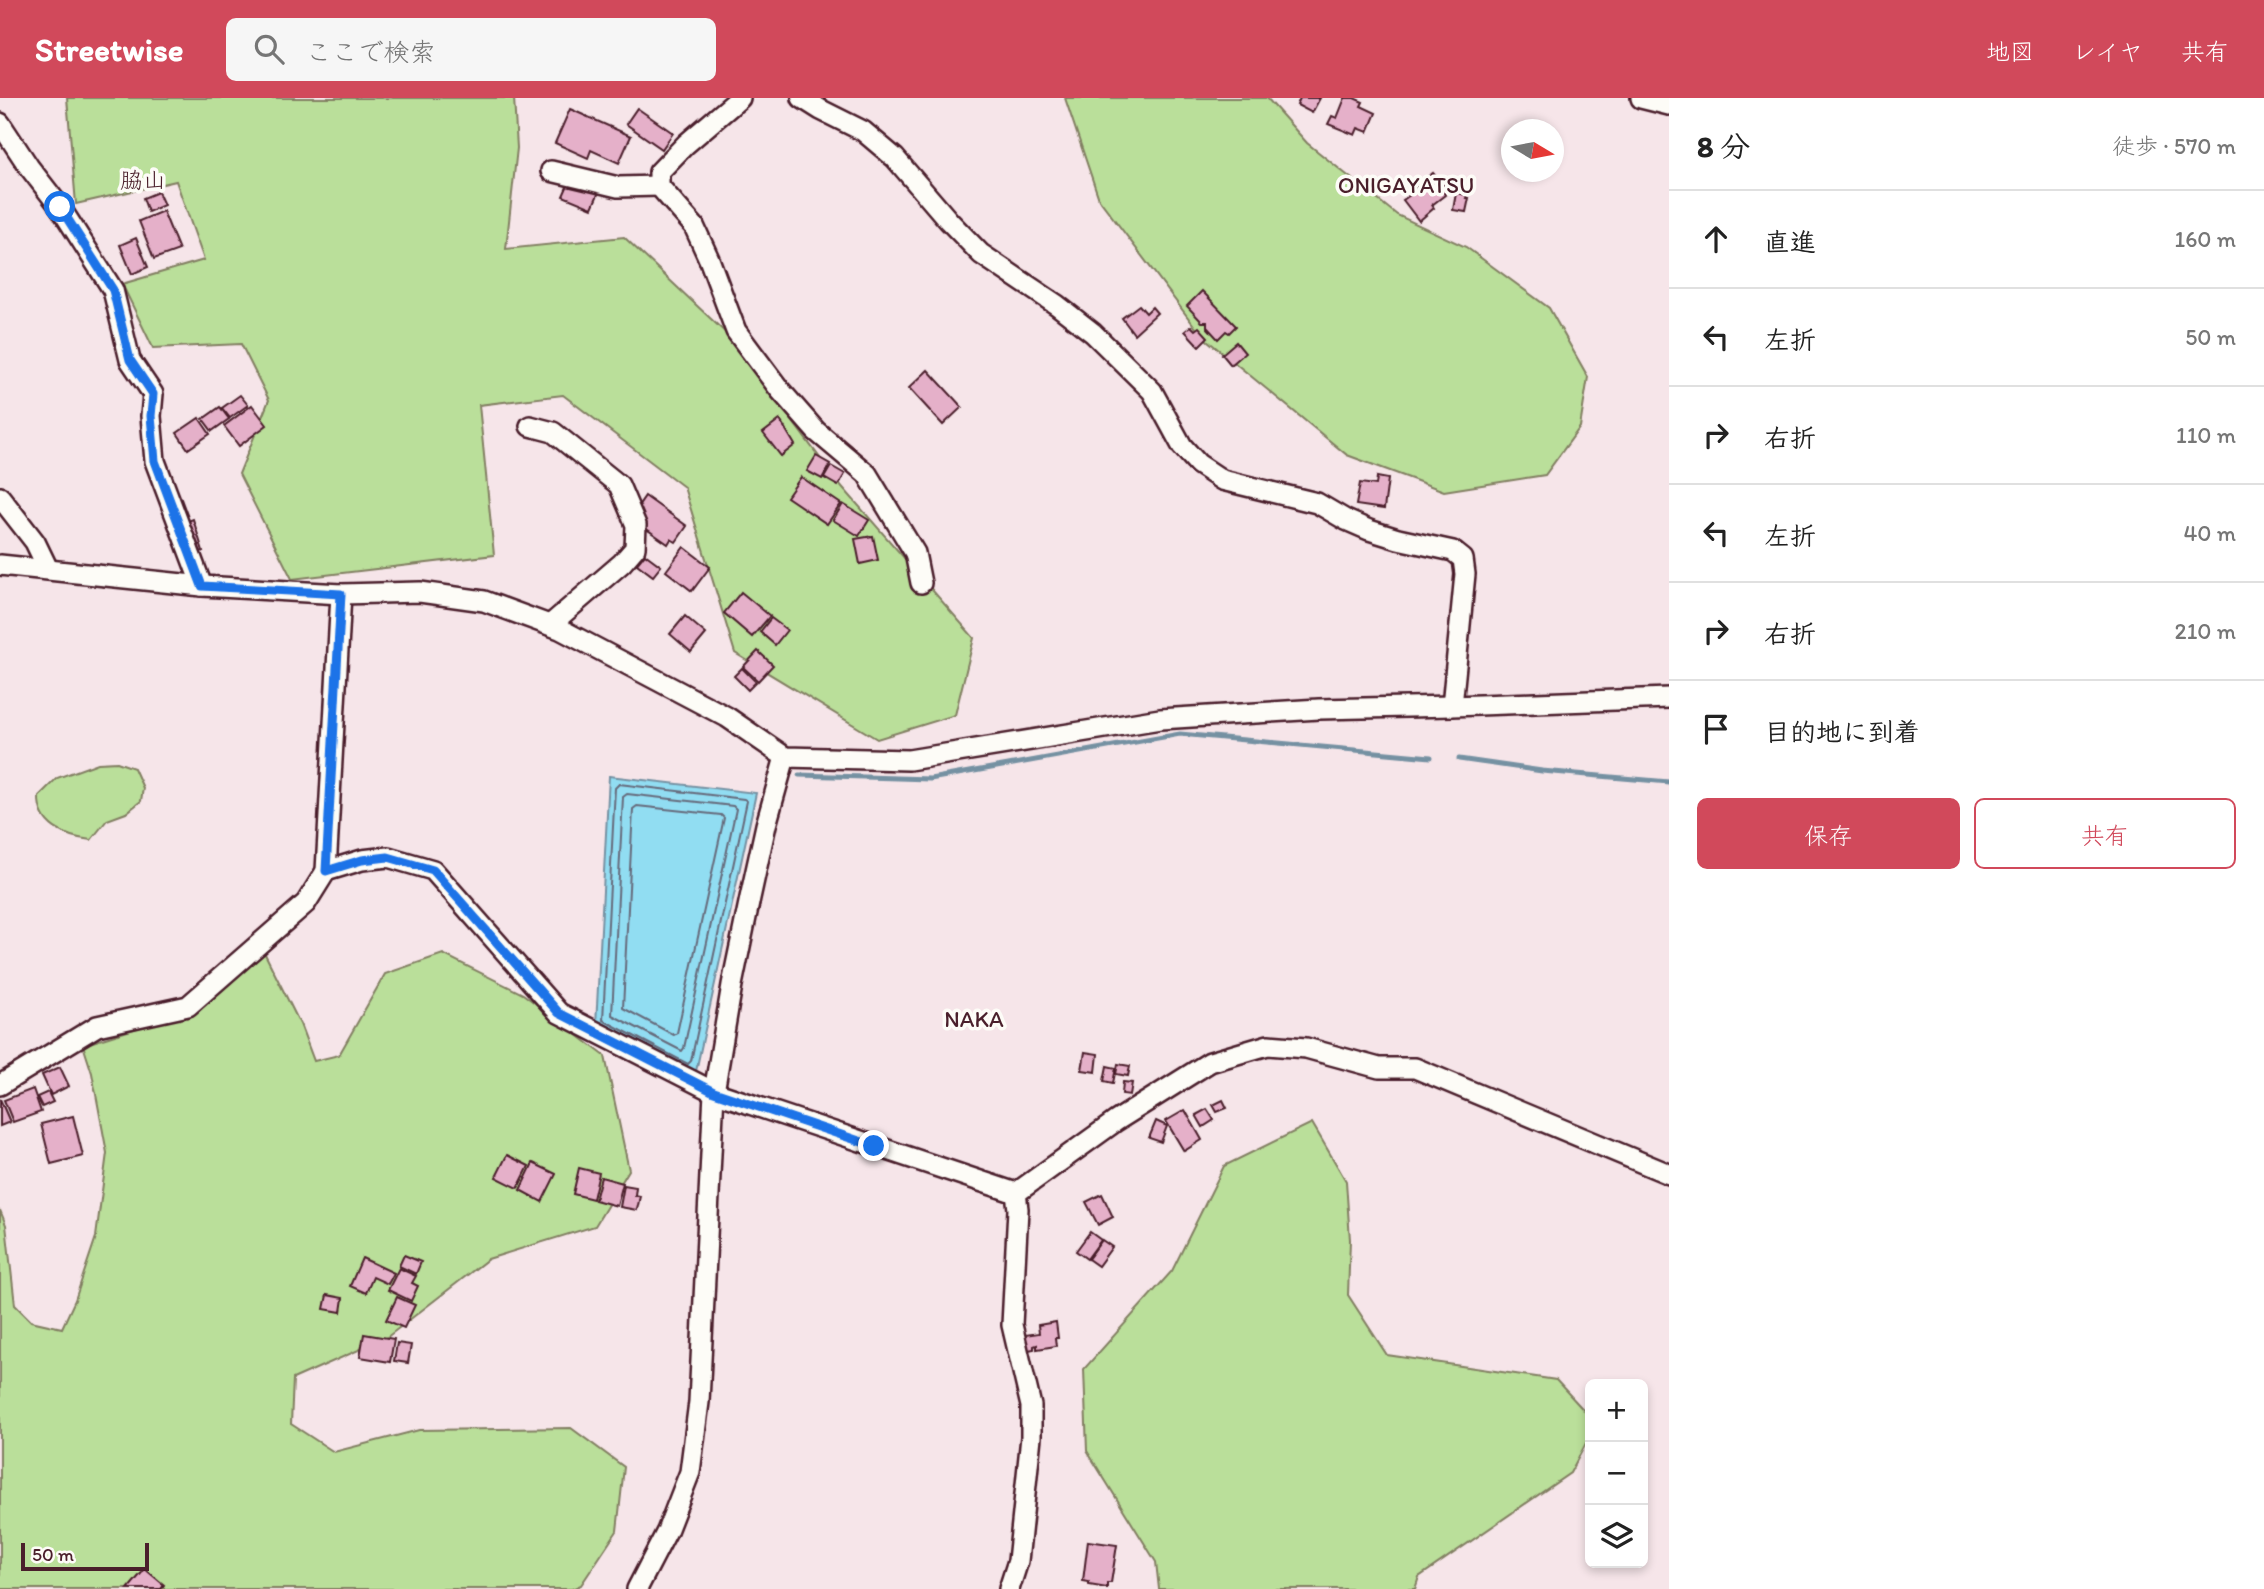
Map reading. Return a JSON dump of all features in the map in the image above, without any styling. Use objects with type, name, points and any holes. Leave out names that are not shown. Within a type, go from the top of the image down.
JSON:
[{"type":"street","points":[[740,98],[687,144],[659,173],[659,186],[694,226],[736,331],[780,390],[816,431],[867,474],[915,552],[921,583]]},
{"type":"street","points":[[802,98],[863,131],[895,158],[981,254],[1093,332],[1152,391],[1182,446],[1198,464],[1222,480],[1317,503],[1369,530],[1453,551],[1463,559],[1465,574],[1452,706]]},
{"type":"street","points":[[1642,98],[1669,105]]},
{"type":"street","points":[[0,123],[60,207],[113,290],[130,360],[153,394],[151,416],[155,461],[202,586]]},
{"type":"street","points":[[551,170],[618,187],[659,186]]},
{"type":"street","points":[[530,426],[553,432],[619,485],[636,525],[635,548],[622,563],[550,625]]},
{"type":"street","points":[[0,497],[35,542],[48,569]]},
{"type":"street","points":[[0,565],[202,586],[341,594],[420,592],[484,601],[550,625],[727,718],[785,757],[909,760],[1160,719],[1319,709],[1669,698]]},
{"type":"street","points":[[0,1085],[97,1026],[188,1006],[306,903],[326,871],[341,594]]},
{"type":"street","points":[[637,1589],[667,1531],[690,1472],[699,1402],[714,1092],[750,898],[785,757]]},
{"type":"street","points":[[326,871],[362,860],[388,857],[433,870],[559,1013],[714,1092],[1016,1193]]},
{"type":"street","points":[[1016,1193],[1116,1121],[1210,1062],[1268,1045],[1306,1048],[1379,1068],[1415,1068],[1669,1174]]},
{"type":"street","points":[[1009,1589],[1018,1561],[1031,1427],[1031,1406],[1012,1325],[1018,1209],[1016,1193]]},
{"type":"green space","points":[[67,98],[514,98],[517,148],[506,249],[624,237],[728,335],[838,482],[974,638],[955,715],[877,739],[735,653],[684,487],[563,395],[479,405],[494,555],[292,579],[239,474],[269,400],[241,344],[153,348],[122,284],[204,260],[176,181],[76,204]]},
{"type":"green space","points":[[1065,98],[1267,98],[1307,143],[1397,215],[1466,247],[1549,308],[1588,377],[1580,427],[1545,475],[1444,491],[1347,455],[1202,336],[1099,199]]},
{"type":"green space","points":[[117,762],[134,768],[143,788],[141,801],[126,813],[107,820],[91,840],[63,833],[48,822],[43,815],[39,796],[57,778],[98,763]]},
{"type":"green space","points":[[264,952],[300,1024],[314,1061],[339,1055],[385,974],[443,954],[523,994],[605,1056],[629,1170],[595,1226],[488,1259],[386,1338],[293,1379],[291,1424],[334,1452],[419,1430],[571,1428],[624,1467],[617,1531],[581,1585],[572,1589],[0,1589],[0,1210],[6,1225],[15,1305],[31,1321],[62,1328],[75,1300],[96,1237],[107,1153],[92,1073],[83,1045],[188,1012]]},
{"type":"green space","points":[[1312,1123],[1346,1181],[1350,1240],[1348,1295],[1387,1355],[1556,1380],[1585,1412],[1585,1445],[1570,1473],[1419,1577],[1415,1589],[1159,1589],[1156,1562],[1087,1451],[1084,1369],[1172,1271],[1224,1166]]},
{"type":"water","points":[[609,776],[756,793],[695,1076],[596,1025]]},
{"type":"building","points":[[1300,98],[1320,98],[1312,113],[1297,105]]},
{"type":"building","points":[[1345,98],[1363,102],[1361,106],[1376,113],[1368,132],[1358,128],[1355,135],[1328,124],[1332,116],[1337,118]]},
{"type":"building","points":[[637,108],[673,133],[662,149],[626,124]]},
{"type":"building","points":[[570,109],[631,136],[619,163],[591,150],[588,158],[555,143]]},
{"type":"building","points":[[1433,173],[1447,190],[1445,195],[1432,205],[1434,208],[1419,221],[1403,200]]},
{"type":"building","points":[[570,180],[599,192],[592,208],[563,196]]},
{"type":"building","points":[[158,192],[164,205],[148,212],[143,198]]},
{"type":"building","points":[[1456,193],[1469,198],[1466,212],[1453,210]]},
{"type":"building","points":[[163,211],[179,250],[154,259],[139,221]]},
{"type":"building","points":[[136,238],[148,267],[132,274],[120,245]]},
{"type":"building","points":[[1202,291],[1236,326],[1218,339],[1207,327],[1207,322],[1202,322],[1187,306]]},
{"type":"building","points":[[1139,305],[1146,313],[1152,307],[1157,313],[1134,334],[1122,318]]},
{"type":"building","points":[[1191,326],[1195,330],[1199,327],[1208,337],[1199,346],[1185,331]]},
{"type":"building","points":[[1236,342],[1245,353],[1231,365],[1222,354]]},
{"type":"building","points":[[928,370],[962,407],[943,425],[909,388]]},
{"type":"building","points":[[240,395],[248,405],[230,418],[222,408]]},
{"type":"building","points":[[252,405],[267,425],[239,446],[224,426]]},
{"type":"building","points":[[220,407],[229,419],[212,431],[203,419]]},
{"type":"building","points":[[199,418],[210,434],[188,449],[177,433]]},
{"type":"building","points":[[780,420],[795,445],[781,456],[763,433]]},
{"type":"building","points":[[816,456],[830,464],[822,479],[807,471]]},
{"type":"building","points":[[831,466],[845,474],[838,486],[824,478]]},
{"type":"building","points":[[801,477],[841,504],[827,524],[787,497]]},
{"type":"building","points":[[1377,477],[1388,479],[1384,509],[1356,505],[1360,483],[1376,485]]},
{"type":"building","points":[[645,496],[687,526],[676,542],[671,539],[668,544],[638,523],[634,512]]},
{"type":"building","points":[[843,504],[869,520],[859,536],[833,520]]},
{"type":"building","points":[[193,519],[203,551],[194,554],[185,522]]},
{"type":"building","points":[[873,536],[878,560],[860,564],[855,539]]},
{"type":"building","points":[[684,547],[710,567],[692,591],[666,571]]},
{"type":"building","points":[[645,554],[661,566],[653,576],[637,564]]},
{"type":"building","points":[[741,592],[770,616],[752,637],[724,613]]},
{"type":"building","points":[[685,616],[706,634],[691,652],[670,634]]},
{"type":"building","points":[[771,618],[787,630],[775,645],[760,632]]},
{"type":"building","points":[[758,651],[773,665],[758,681],[743,667]]},
{"type":"building","points":[[742,668],[756,682],[748,690],[734,676]]},
{"type":"building","points":[[1085,1052],[1098,1054],[1096,1072],[1082,1070]]},
{"type":"building","points":[[1118,1064],[1130,1066],[1128,1076],[1116,1074]]},
{"type":"building","points":[[1107,1066],[1116,1068],[1113,1083],[1104,1081]]},
{"type":"building","points":[[60,1067],[69,1086],[51,1095],[42,1075]]},
{"type":"building","points":[[1123,1082],[1132,1083],[1130,1095],[1122,1094]]},
{"type":"building","points":[[33,1089],[41,1112],[13,1122],[4,1100]]},
{"type":"building","points":[[48,1092],[53,1102],[42,1107],[37,1097]]},
{"type":"building","points":[[0,1099],[10,1122],[0,1126]]},
{"type":"building","points":[[1223,1100],[1227,1108],[1217,1112],[1213,1105]]},
{"type":"building","points":[[1207,1109],[1214,1120],[1203,1127],[1196,1115]]},
{"type":"building","points":[[1185,1110],[1202,1140],[1184,1151],[1166,1121]]},
{"type":"building","points":[[73,1116],[83,1156],[51,1164],[41,1124]]},
{"type":"building","points":[[1156,1121],[1167,1126],[1161,1142],[1149,1138]]},
{"type":"building","points":[[507,1155],[529,1166],[518,1188],[496,1177]]},
{"type":"building","points":[[533,1163],[556,1174],[542,1202],[520,1190]]},
{"type":"building","points":[[579,1168],[599,1173],[593,1199],[573,1194]]},
{"type":"building","points":[[601,1177],[623,1183],[617,1206],[595,1200]]},
{"type":"building","points":[[624,1185],[636,1187],[635,1195],[640,1196],[637,1210],[620,1207]]},
{"type":"building","points":[[1102,1194],[1113,1217],[1098,1225],[1086,1202]]},
{"type":"building","points":[[1090,1232],[1101,1240],[1087,1259],[1076,1251]]},
{"type":"building","points":[[1102,1240],[1112,1247],[1098,1266],[1088,1259]]},
{"type":"building","points":[[404,1255],[421,1262],[416,1274],[399,1266]]},
{"type":"building","points":[[362,1258],[394,1273],[388,1284],[373,1277],[366,1293],[350,1286]]},
{"type":"building","points":[[399,1268],[416,1276],[412,1283],[418,1286],[411,1301],[388,1290]]},
{"type":"building","points":[[327,1295],[343,1298],[341,1312],[324,1309]]},
{"type":"building","points":[[397,1297],[415,1305],[404,1328],[386,1320]]},
{"type":"building","points":[[1056,1322],[1056,1346],[1037,1349],[1037,1345],[1028,1350],[1025,1335],[1039,1333],[1038,1325]]},
{"type":"building","points":[[364,1334],[394,1339],[390,1362],[360,1357]]},
{"type":"building","points":[[397,1343],[411,1345],[408,1363],[394,1361]]},
{"type":"building","points":[[1088,1541],[1117,1545],[1111,1583],[1107,1583],[1107,1588],[1089,1585],[1089,1582],[1083,1581]]},
{"type":"building","points":[[145,1569],[164,1585],[161,1589],[128,1589]]},
{"type":"waterway","points":[[799,775],[930,779],[1180,734],[1431,757]]},
{"type":"waterway","points":[[1459,759],[1542,771],[1669,782]]},
{"type":"district","name":"脇山","points":[[143,180]]},
{"type":"district","name":"ONIGAYATSU","points":[[1406,185]]},
{"type":"district","name":"NAKA","points":[[974,1019]]},
{"type":"route","points":[[60,207],[113,290],[130,360],[153,394],[151,416],[155,461],[202,586],[341,594],[326,871],[362,860],[388,857],[433,870],[559,1013],[714,1092],[874,1146]]}]
